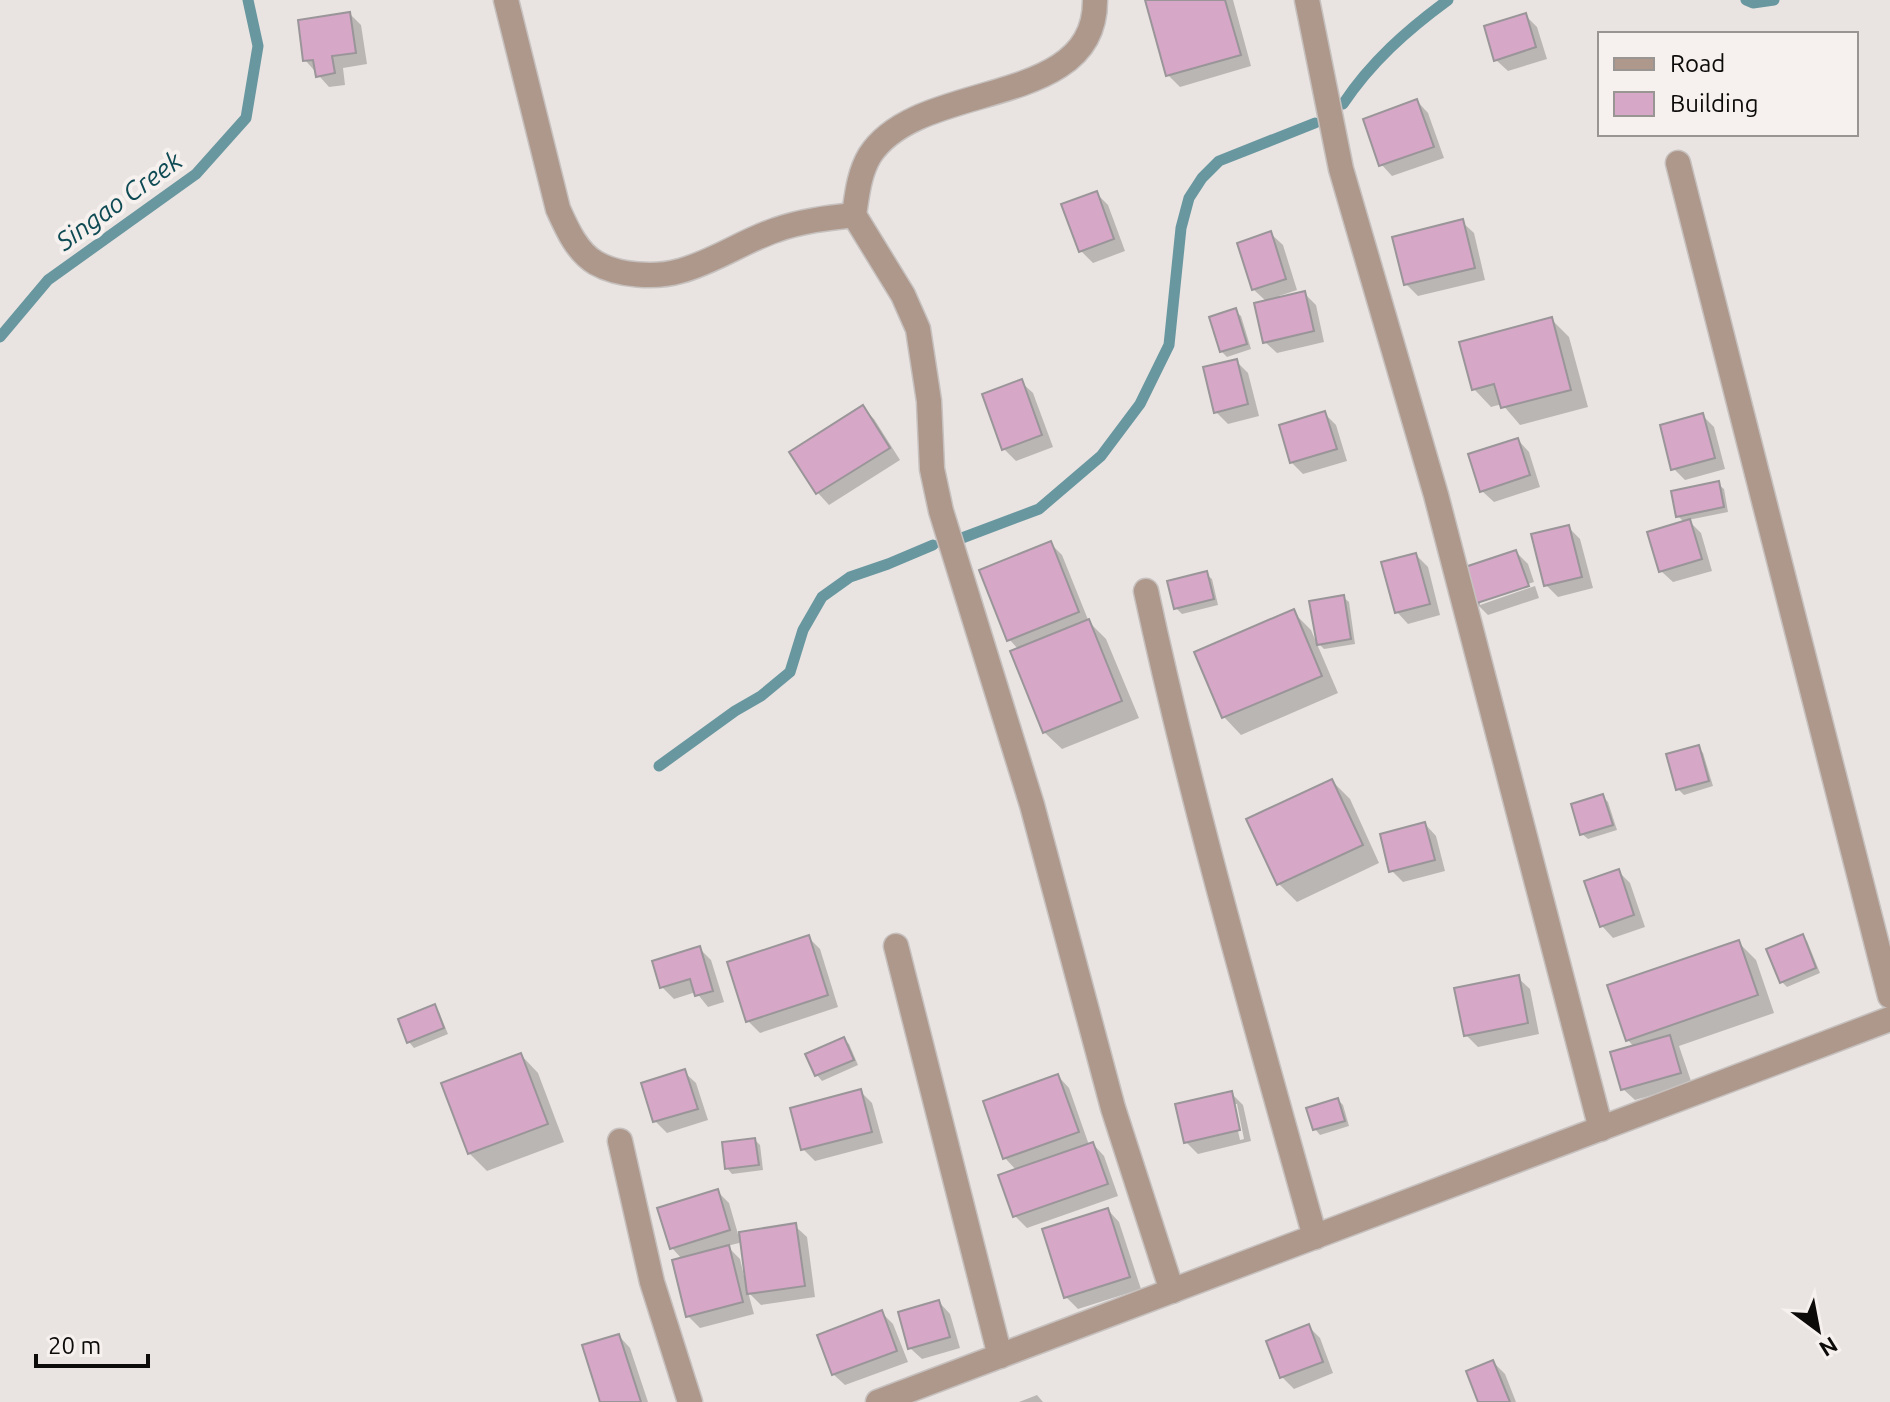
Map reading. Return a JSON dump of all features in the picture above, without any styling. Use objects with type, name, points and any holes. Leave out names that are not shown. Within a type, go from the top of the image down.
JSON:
[{"type":"street","points":[[506,0],[558,209],[568,232],[595,263],[635,274],[680,271],[777,229],[854,215]]},
{"type":"street","points":[[1095,0],[1086,41],[1070,59],[1033,79],[928,113],[888,138],[871,154],[863,172],[854,215],[903,295],[918,329],[929,401],[932,469],[941,511],[1032,805],[1113,1108],[1172,1291]]},
{"type":"street","points":[[1307,0],[1341,169],[1436,495],[1601,1129]]},
{"type":"street","points":[[1678,163],[1890,996]]},
{"type":"street","points":[[1146,591],[1169,698],[1211,864],[1315,1237]]},
{"type":"street","points":[[896,946],[1000,1356]]},
{"type":"street","points":[[878,1402],[1890,1019]]},
{"type":"street","points":[[620,1141],[652,1282],[690,1402]]},
{"type":"building","points":[[1145,0],[1225,0],[1241,55],[1166,76]]},
{"type":"building","points":[[350,12],[356,53],[332,56],[335,73],[316,77],[313,60],[303,61],[298,20]]},
{"type":"building","points":[[1526,13],[1536,47],[1494,61],[1484,26]]},
{"type":"building","points":[[1417,99],[1434,147],[1379,166],[1363,119]]},
{"type":"building","points":[[1097,191],[1114,239],[1079,252],[1061,204]]},
{"type":"building","points":[[1463,219],[1475,268],[1404,285],[1392,237]]},
{"type":"building","points":[[1271,231],[1286,279],[1252,290],[1237,243]]},
{"type":"building","points":[[1305,291],[1314,331],[1263,343],[1254,303]]},
{"type":"building","points":[[1236,308],[1247,344],[1220,352],[1209,317]]},
{"type":"building","points":[[1552,317],[1571,390],[1501,408],[1494,384],[1472,390],[1459,342]]},
{"type":"building","points":[[1237,359],[1248,404],[1214,413],[1203,367]]},
{"type":"building","points":[[1022,379],[1042,435],[1002,450],[982,394]]},
{"type":"building","points":[[863,405],[890,448],[816,494],[789,452]]},
{"type":"building","points":[[1325,411],[1337,449],[1290,463],[1279,425]]},
{"type":"building","points":[[1703,413],[1715,458],[1671,470],[1660,425]]},
{"type":"building","points":[[1518,438],[1530,475],[1480,492],[1468,454]]},
{"type":"building","points":[[1719,481],[1724,507],[1676,517],[1671,491]]},
{"type":"building","points":[[1690,519],[1702,559],[1659,572],[1647,532]]},
{"type":"building","points":[[1569,525],[1582,577],[1544,586],[1531,534]]},
{"type":"building","points":[[1051,541],[1079,612],[1007,641],[979,570]]},
{"type":"building","points":[[1516,550],[1529,586],[1474,604],[1462,568]]},
{"type":"building","points":[[1416,553],[1430,604],[1395,613],[1381,562]]},
{"type":"building","points":[[1207,571],[1214,599],[1174,609],[1167,581]]},
{"type":"building","points":[[1344,595],[1351,639],[1317,645],[1309,601]]},
{"type":"building","points":[[1294,609],[1322,676],[1222,718],[1194,652]]},
{"type":"building","points":[[1089,619],[1122,701],[1043,733],[1010,651]]},
{"type":"building","points":[[1699,745],[1709,781],[1676,790],[1666,754]]},
{"type":"building","points":[[1332,779],[1363,845],[1277,885],[1246,819]]},
{"type":"building","points":[[1603,794],[1613,825],[1580,835],[1571,804]]},
{"type":"building","points":[[1425,822],[1435,860],[1389,872],[1380,834]]},
{"type":"building","points":[[1619,869],[1634,915],[1600,927],[1584,881]]},
{"type":"building","points":[[1803,934],[1816,968],[1780,983],[1766,949]]},
{"type":"building","points":[[809,935],[828,995],[746,1022],[727,962]]},
{"type":"building","points":[[1739,940],[1758,995],[1626,1041],[1607,985]]},
{"type":"building","points":[[700,946],[713,991],[695,996],[690,979],[660,988],[652,961]]},
{"type":"building","points":[[1519,975],[1528,1023],[1464,1036],[1454,988]]},
{"type":"building","points":[[435,1004],[444,1028],[407,1043],[398,1019]]},
{"type":"building","points":[[1670,1035],[1681,1073],[1621,1090],[1610,1052]]},
{"type":"building","points":[[844,1037],[854,1060],[815,1076],[805,1054]]},
{"type":"building","points":[[521,1053],[548,1124],[468,1154],[441,1083]]},
{"type":"building","points":[[685,1069],[698,1109],[653,1122],[641,1083]]},
{"type":"building","points":[[1058,1074],[1079,1132],[1003,1159],[983,1101]]},
{"type":"building","points":[[861,1089],[872,1132],[801,1150],[790,1108]]},
{"type":"building","points":[[1232,1091],[1240,1130],[1184,1143],[1175,1104]]},
{"type":"building","points":[[1338,1098],[1345,1121],[1313,1130],[1306,1108]]},
{"type":"building","points":[[755,1138],[759,1165],[725,1169],[722,1142]]},
{"type":"building","points":[[1093,1142],[1108,1184],[1013,1217],[998,1175]]},
{"type":"building","points":[[718,1189],[730,1230],[670,1249],[657,1208]]},
{"type":"building","points":[[1108,1208],[1130,1277],[1064,1298],[1042,1229]]},
{"type":"building","points":[[796,1223],[805,1286],[747,1294],[739,1232]]},
{"type":"building","points":[[729,1245],[743,1302],[686,1317],[672,1260]]},
{"type":"building","points":[[939,1300],[950,1337],[908,1349],[898,1312]]},
{"type":"building","points":[[882,1310],[897,1351],[832,1375],[817,1335]]},
{"type":"building","points":[[1309,1324],[1323,1362],[1280,1378],[1266,1341]]},
{"type":"building","points":[[619,1334],[641,1402],[600,1402],[582,1345]]},
{"type":"building","points":[[1493,1360],[1510,1402],[1478,1402],[1466,1371]]},
{"type":"waterway","name":"Singao Creek","points":[[0,337],[48,280],[196,174],[246,118],[258,46],[248,0]]},
{"type":"waterway","points":[[1343,104],[1365,74],[1391,48],[1448,0]]},
{"type":"waterway","points":[[1746,0],[1753,3],[1774,0]]},
{"type":"waterway","points":[[962,538],[1039,509],[1101,456],[1140,404],[1169,345],[1181,228],[1189,198],[1202,178],[1219,161],[1315,123]]},
{"type":"waterway","points":[[659,766],[761,696],[790,672],[803,630],[822,597],[850,577],[933,545]]}]
